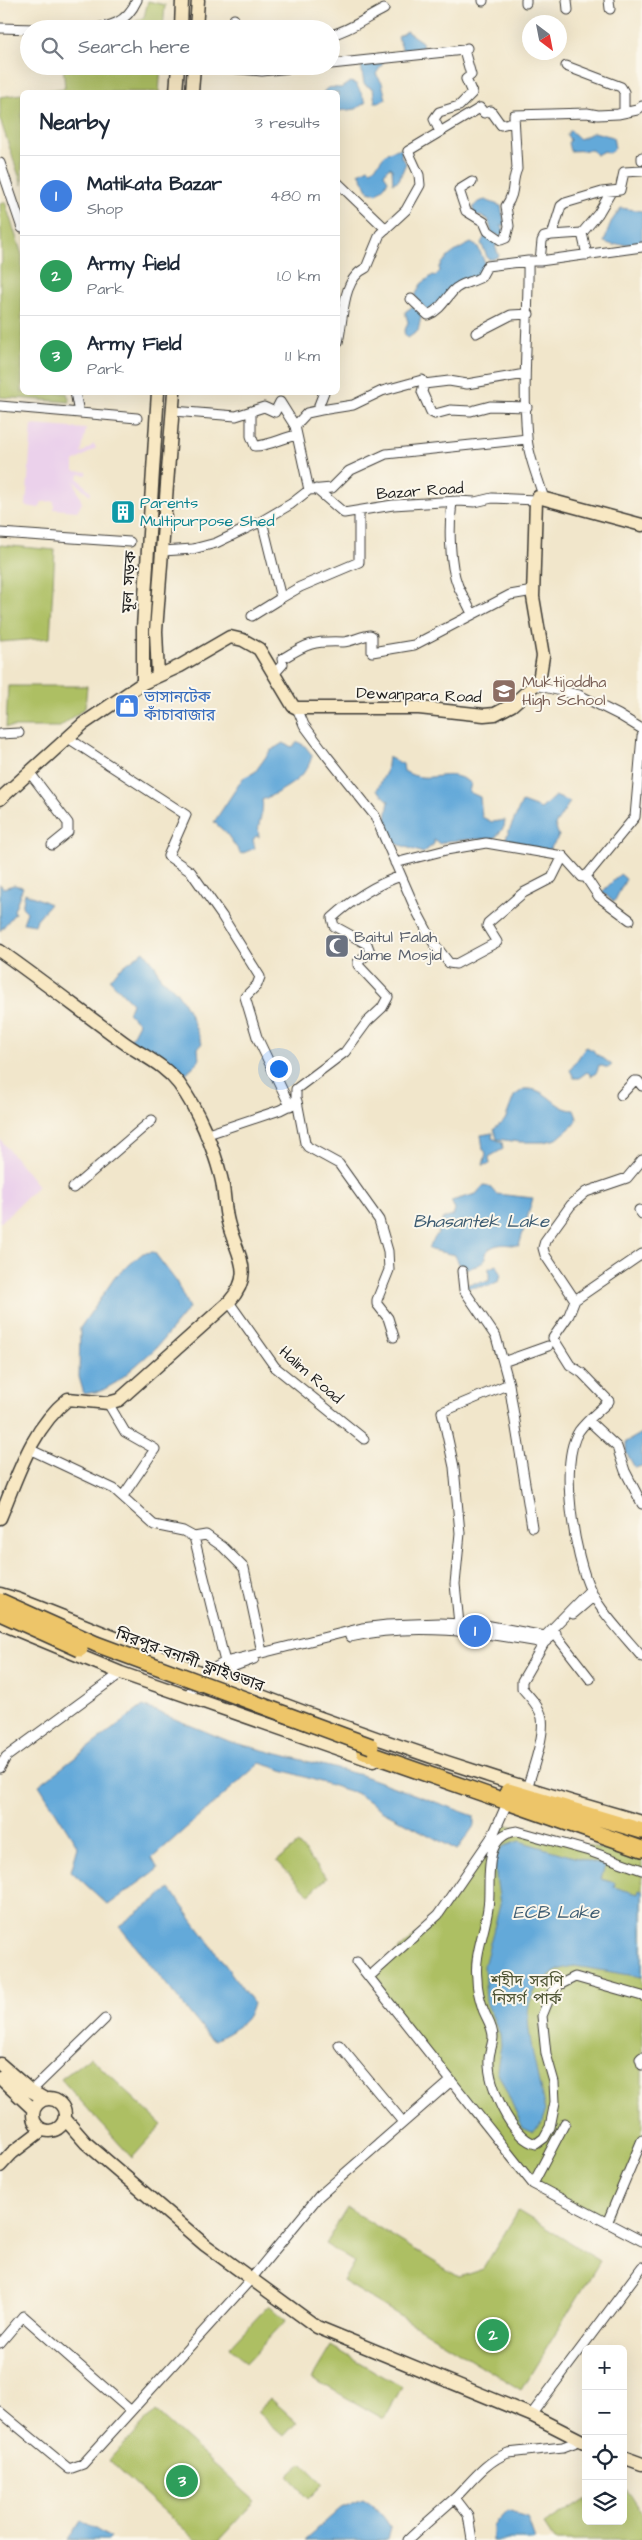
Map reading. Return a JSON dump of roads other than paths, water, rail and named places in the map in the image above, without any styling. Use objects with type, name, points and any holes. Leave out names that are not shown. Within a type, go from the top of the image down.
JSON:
[{"type":"main road","name":"মিরপুর-বনানী ফ্লাইওভার","points":[[0,1601],[96,1644],[367,1749]]},
{"type":"main road","name":"মিরপুর-বনানী ফ্লাইওভার","points":[[0,1613],[58,1640],[367,1749]]},
{"type":"main road","points":[[367,1749],[642,1849]]},
{"type":"main road","points":[[367,1749],[642,1831]]},
{"type":"street","points":[[121,20],[132,12],[137,0]]},
{"type":"street","points":[[181,20],[182,0]]},
{"type":"street","points":[[197,20],[198,0]]},
{"type":"street","points":[[567,0],[568,10]]},
{"type":"street","points":[[340,32],[348,30],[384,9]]},
{"type":"street","points":[[0,28],[20,29]]},
{"type":"street","points":[[340,63],[465,49],[471,75],[466,80],[472,93],[458,106],[439,112],[434,118],[440,132]]},
{"type":"street","points":[[566,66],[621,87],[624,92],[624,111]]},
{"type":"street","points":[[176,90],[177,75]]},
{"type":"street","points":[[192,90],[193,75]]},
{"type":"street","points":[[472,182],[459,190],[466,211],[484,222],[488,231],[493,235],[501,240],[506,238],[509,226],[506,206],[512,198],[515,183],[514,175],[517,169],[514,116],[587,114],[598,116],[637,110],[642,106]]},
{"type":"street","points":[[340,336],[349,286],[360,270],[366,268],[368,257],[380,234],[406,210],[421,181],[408,151],[480,108],[484,113],[491,111],[501,125],[513,122]]},
{"type":"street","points":[[0,163],[20,222]]},
{"type":"street","points":[[552,236],[560,206],[602,192],[620,190],[624,172],[642,171]]},
{"type":"street","points":[[340,185],[386,229]]},
{"type":"street","points":[[540,261],[544,237],[582,233],[598,214],[611,192]]},
{"type":"street","points":[[582,233],[587,256]]},
{"type":"street","points":[[411,299],[428,315],[441,306],[453,291],[466,282],[481,277],[487,266],[587,256],[642,247]]},
{"type":"street","points":[[528,261],[529,314],[525,374],[527,439],[539,498],[533,591],[543,656],[539,681],[535,685]]},
{"type":"street","points":[[476,332],[511,315],[529,314]]},
{"type":"street","points":[[424,384],[449,381],[468,384],[525,374]]},
{"type":"street","points":[[251,412],[251,436],[255,446],[266,446],[296,431],[307,413],[353,405],[382,391],[413,381],[422,380],[424,384]]},
{"type":"street","points":[[424,384],[422,392],[430,412],[435,414],[450,410],[471,412],[490,406],[526,407]]},
{"type":"street","points":[[76,395],[79,413]]},
{"type":"street","name":"মূল সড়ক","points":[[143,683],[142,628],[158,395]]},
{"type":"street","name":"মূল সড়ক","points":[[158,676],[156,631],[174,395]]},
{"type":"street","points":[[321,410],[319,405],[323,395]]},
{"type":"street","points":[[173,411],[226,416],[251,412],[264,407],[275,412],[280,402],[296,431],[312,490]]},
{"type":"street","points":[[0,406],[137,418]]},
{"type":"street","points":[[163,551],[180,551],[203,547],[226,539],[262,521],[312,490],[332,488],[349,471],[386,454],[527,439]]},
{"type":"street","points":[[155,445],[170,446]]},
{"type":"street","name":"Bazar Road","points":[[312,490],[344,513],[394,506],[475,502],[492,498],[539,498]]},
{"type":"street","points":[[539,498],[642,525]]},
{"type":"street","points":[[452,502],[448,529],[452,556],[457,584],[472,614]]},
{"type":"street","points":[[252,616],[300,587],[359,562],[359,511]]},
{"type":"street","points":[[262,521],[281,598]]},
{"type":"street","points":[[0,533],[130,542]]},
{"type":"street","points":[[274,674],[283,664],[282,659],[299,647],[323,641],[344,642],[370,635],[372,636],[372,652],[414,645],[510,595],[533,591]]},
{"type":"street","points":[[0,799],[83,724],[143,683],[230,637],[243,640],[258,649],[293,706],[297,708],[304,725],[375,816],[433,942],[449,963],[456,964],[497,942],[487,926],[488,923],[523,892],[552,878],[563,856]]},
{"type":"street","points":[[535,685],[580,695],[642,729]]},
{"type":"street","name":"Dewanpara Road","points":[[297,708],[419,708],[484,715],[495,714],[512,706],[535,685]]},
{"type":"street","points":[[0,734],[19,733]]},
{"type":"street","points":[[585,876],[635,817],[642,736]]},
{"type":"street","points":[[68,738],[186,815],[168,856],[191,872],[222,916],[260,977],[257,984],[246,997],[257,1037],[293,1104],[305,1143],[339,1164],[379,1220],[388,1251],[389,1270],[377,1304],[388,1318],[394,1337]]},
{"type":"street","points":[[30,773],[68,823],[68,832],[52,845]]},
{"type":"street","points":[[395,863],[446,850],[486,843],[563,856],[582,876],[585,876],[599,897],[630,920]]},
{"type":"street","points":[[293,1104],[296,1089],[344,1052],[387,1001],[384,992],[359,968],[358,962],[370,952],[367,944],[334,926],[332,918],[344,906],[379,884],[401,876]]},
{"type":"street","points":[[0,951],[124,1042],[165,1068],[187,1096],[205,1135],[221,1177],[225,1212],[241,1263],[243,1278],[240,1289],[229,1302],[119,1400],[108,1403],[68,1399],[46,1420],[28,1449],[0,1518]]},
{"type":"street","points":[[621,1095],[634,1081],[638,1081],[642,1086]]},
{"type":"street","points":[[205,1135],[293,1104]]},
{"type":"street","points":[[73,1188],[152,1120]]},
{"type":"street","points":[[575,1300],[545,1255],[543,1248],[545,1241],[571,1205],[586,1192],[627,1178],[642,1160]]},
{"type":"street","points":[[642,1254],[575,1300],[569,1315],[553,1338],[570,1364],[582,1373],[609,1401],[579,1431],[574,1444],[569,1501],[592,1593],[642,1657]]},
{"type":"street","points":[[462,1271],[464,1290],[496,1337],[509,1384],[532,1528]]},
{"type":"street","name":"Halim Road","points":[[229,1302],[276,1367],[364,1439]]},
{"type":"street","points":[[503,1362],[548,1346]]},
{"type":"street","points":[[459,1624],[455,1584],[460,1532],[454,1467],[442,1412],[509,1384]]},
{"type":"street","points":[[108,1403],[125,1432],[155,1449],[123,1496]]},
{"type":"street","points":[[589,1421],[617,1447],[625,1472],[642,1504]]},
{"type":"street","points":[[28,1449],[114,1489],[154,1525],[183,1532],[194,1538],[206,1535],[223,1547],[244,1568],[262,1652]]},
{"type":"street","points":[[194,1538],[225,1662]]},
{"type":"street","points":[[187,1696],[225,1662],[262,1652],[387,1625],[486,1625],[545,1636],[592,1593]]},
{"type":"street","points":[[527,1789],[539,1740],[542,1718],[534,1702],[522,1688],[522,1681],[544,1643],[555,1634],[592,1593]]},
{"type":"street","points":[[0,1594],[37,1606],[208,1676],[331,1722],[527,1789],[642,1822]]},
{"type":"street","points":[[0,1623],[121,1673],[485,1799],[508,1801],[493,1835],[438,1915],[369,1977]]},
{"type":"street","points":[[208,1676],[266,1655],[360,1635],[412,1630],[479,1632],[544,1643]]},
{"type":"street","points":[[555,1634],[590,1680]]},
{"type":"street","points":[[0,1768],[6,1757],[121,1673]]},
{"type":"street","points":[[642,1870],[589,1851],[518,1831],[506,1834],[500,1839],[491,1856],[488,1872],[489,1906],[479,1948],[477,1980],[483,2008],[492,2027],[493,2038],[489,2059],[491,2082],[508,2118],[525,2139],[536,2144],[541,2142],[550,2126],[555,2102],[554,2082],[546,2054],[542,2016],[551,1994],[558,1985],[576,1977],[642,1996]]},
{"type":"street","points":[[357,1962],[533,2184],[642,2241]]},
{"type":"street","points":[[31,2091],[105,2019]]},
{"type":"street","points":[[339,2045],[403,2122]]},
{"type":"street","points":[[642,2057],[640,2059],[642,2065]]},
{"type":"street","points":[[0,2064],[31,2091],[45,2098],[58,2101],[63,2106],[65,2119],[86,2143],[205,2245],[317,2327],[531,2415],[582,2442]]},
{"type":"street","points":[[0,2078],[33,2114],[42,2130]]},
{"type":"street","points":[[0,2412],[69,2469],[84,2464],[252,2280],[318,2196],[451,2081]]},
{"type":"street","points":[[12,2153],[39,2101],[45,2098]]},
{"type":"street","points":[[56,2130],[65,2119]]},
{"type":"street","points":[[533,2184],[565,2123]]},
{"type":"street","points":[[0,2166],[12,2153],[42,2130],[56,2130],[86,2143]]},
{"type":"street","points":[[608,2223],[642,2140]]},
{"type":"street","points":[[531,2415],[642,2267]]},
{"type":"street","points":[[0,2343],[24,2316],[131,2411]]},
{"type":"street","points":[[408,2540],[455,2498],[485,2466],[500,2456],[508,2453],[563,2447],[582,2442]]},
{"type":"street","points":[[627,2458],[642,2464]]},
{"type":"street","points":[[455,2498],[468,2515],[472,2540]]},
{"type":"water","points":[[406,31],[422,42],[423,48],[404,54],[398,37]]},
{"type":"water","points":[[379,61],[383,63],[376,74],[382,83],[386,99],[375,102],[373,89],[364,84],[361,64]]},
{"type":"water","points":[[350,82],[356,84],[366,102],[356,109],[340,111],[340,90],[325,90],[341,88]]},
{"type":"water","points":[[570,130],[580,139],[594,132],[613,137],[615,148],[609,153],[604,151],[596,155],[592,150],[570,151],[568,143],[570,140],[567,135]]},
{"type":"water","points":[[402,148],[401,157],[406,163],[399,180],[393,183],[392,168],[389,167],[384,174],[388,180],[385,186],[377,194],[369,191],[359,173],[368,168],[371,170],[386,154]]},
{"type":"water","points":[[485,200],[501,206],[505,225],[501,225],[505,232],[502,237],[492,233],[488,219],[474,214],[473,207],[478,202]]},
{"type":"water","points":[[621,208],[642,211],[642,243],[613,245],[604,242],[611,222]]},
{"type":"water","points":[[485,236],[493,236],[499,244],[495,246],[499,256],[488,259],[481,243]]},
{"type":"water","points":[[471,243],[478,247],[485,263],[484,271],[426,312],[415,296],[421,284],[440,271],[439,268],[442,263],[449,256]]},
{"type":"water","points":[[413,306],[424,315],[421,317],[418,331],[408,338],[404,333],[408,322],[405,312]]},
{"type":"water","points":[[298,742],[305,746],[312,755],[310,763],[293,783],[262,800],[259,837],[256,836],[253,840],[255,848],[241,854],[226,833],[214,822],[243,778],[255,772],[270,751],[283,743],[292,747]]},
{"type":"water","points":[[388,757],[403,764],[404,771],[414,775],[422,777],[453,776],[471,783],[469,792],[480,797],[482,817],[492,822],[505,820],[504,827],[495,838],[447,841],[440,844],[434,840],[434,844],[423,853],[386,840],[385,825],[389,801],[377,790],[386,772]]},
{"type":"water","points":[[555,796],[570,802],[555,825],[559,836],[548,852],[505,840],[522,802],[541,809]]},
{"type":"water","points":[[620,874],[626,879],[614,902],[602,892]]},
{"type":"water","points":[[0,884],[3,888],[14,885],[23,887],[14,910],[15,913],[0,931]]},
{"type":"water","points":[[25,893],[50,904],[37,919],[35,925],[23,923],[27,912],[22,907]]},
{"type":"water","points":[[144,951],[155,965],[161,979],[169,984],[181,998],[202,1043],[198,1048],[199,1061],[182,1077],[170,1060],[162,1062],[129,1042],[139,1023],[128,1013],[132,1003],[110,980],[118,970]]},
{"type":"water","points":[[586,1047],[593,1050],[597,1056],[599,1055],[612,1065],[608,1068],[599,1065],[597,1072],[592,1076],[587,1072],[579,1078],[574,1078],[570,1070]]},
{"type":"water","points":[[524,1089],[539,1091],[561,1106],[574,1110],[577,1118],[576,1123],[557,1139],[544,1142],[520,1142],[497,1139],[494,1129],[505,1120],[514,1096]]},
{"type":"water","points":[[493,1133],[492,1138],[502,1142],[503,1149],[489,1157],[490,1164],[483,1165],[486,1153],[483,1149],[481,1135]]},
{"type":"water","name":"Bhasantek Lake","points":[[484,1185],[489,1186],[496,1194],[533,1198],[519,1246],[496,1245],[485,1253],[486,1258],[478,1265],[461,1268],[455,1255],[428,1248],[438,1233],[443,1219],[453,1216],[455,1210],[451,1201],[476,1194]]},
{"type":"water","points":[[154,1252],[176,1281],[189,1308],[156,1348],[117,1382],[101,1391],[84,1394],[79,1377],[80,1328],[115,1277],[143,1253]]},
{"type":"water","points":[[497,1265],[501,1274],[499,1281],[489,1286],[466,1288],[468,1284],[489,1281],[489,1268]]},
{"type":"water","points":[[642,1433],[642,1466],[635,1468],[626,1452],[626,1442]]},
{"type":"water","points":[[143,1706],[231,1742],[361,1775],[474,1816],[474,1826],[457,1850],[383,1811],[356,1793],[260,1763],[152,1858],[158,1869],[108,1905],[71,1871],[78,1847],[39,1785]]},
{"type":"water","name":"ECB Lake","points":[[519,1841],[605,1866],[601,1879],[615,1883],[614,1887],[638,1894],[639,1890],[642,1891],[642,1977],[575,1966],[557,1971],[549,1976],[542,1982],[531,1998],[528,2017],[529,2028],[532,2052],[545,2112],[541,2124],[532,2132],[523,2128],[497,2070],[501,2045],[500,2034],[486,2002],[484,1966],[500,1905],[494,1861],[502,1847]]},
{"type":"water","points":[[170,1889],[253,2003],[248,2016],[243,2022],[215,2040],[210,2038],[119,1926]]},
{"type":"water","points":[[363,2499],[379,2512],[391,2528],[388,2540],[305,2540],[341,2508]]},
{"type":"water","points":[[507,2511],[527,2517],[535,2540],[493,2540],[493,2526]]},
{"type":"water","points":[[81,2521],[111,2538],[109,2540],[68,2540]]},
{"type":"place","name":"Parents Multipurpose Shed","points":[[123,512]]},
{"type":"place","name":"Muktijoddha High School","points":[[504,691]]},
{"type":"place","name":"ভাসানটেক কাঁচাবাজার","points":[[127,706]]},
{"type":"place","name":"Baitul Falah Jame Mosjid","points":[[337,946]]},
{"type":"place","name":"Matikata Bazar","points":[[475,1631]]},
{"type":"place","name":"Army field","points":[[493,2335]]},
{"type":"place","name":"Army Field","points":[[182,2481]]},
{"type":"park label","name":"শহীদ সরণি নিসর্গ পার্ক","points":[[527,1990]]}]
